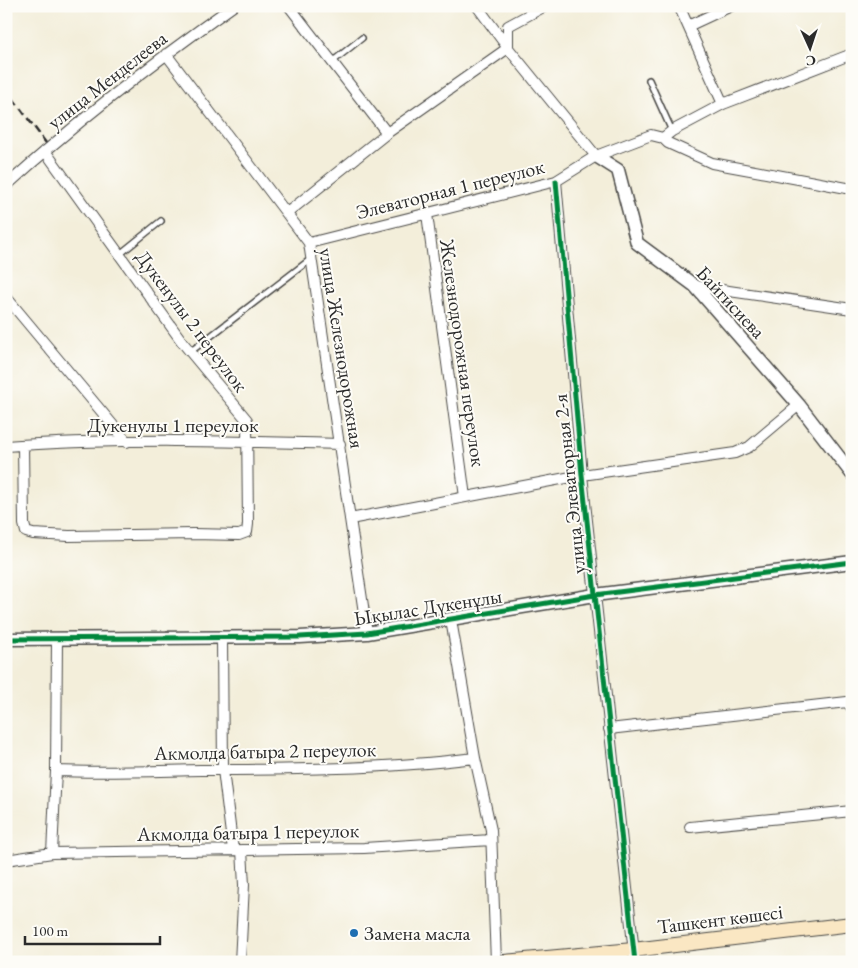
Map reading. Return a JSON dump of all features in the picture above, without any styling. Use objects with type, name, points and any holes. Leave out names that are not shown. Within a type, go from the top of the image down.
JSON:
[{"type":"main road","name":"Ташкент көшесі","points":[[504,962],[634,956],[852,924]]},
{"type":"street","name":"улица Менделеева","points":[[6,186],[45,151],[166,54],[233,6]]},
{"type":"street","points":[[289,6],[387,133]]},
{"type":"street","points":[[477,6],[508,48],[596,156]]},
{"type":"street","points":[[508,48],[508,26],[545,6]]},
{"type":"street","points":[[679,6],[723,104]]},
{"type":"street","points":[[688,26],[731,6]]},
{"type":"street","points":[[287,213],[387,133],[508,48]]},
{"type":"street","name":"улица Железнодорожная","points":[[166,54],[310,243],[367,633]]},
{"type":"street","points":[[852,54],[723,104],[672,131],[663,138],[712,163],[852,189]]},
{"type":"street","name":"Элеваторная 1 переулок","points":[[310,243],[556,181],[596,156],[651,135],[663,138]]},
{"type":"street","name":"Дукенулы 2 переулок","points":[[23,445],[24,524],[26,532],[69,536],[239,535],[247,532],[247,420],[190,352],[45,151]]},
{"type":"street","name":"Байгисиева","points":[[596,156],[618,170],[637,243],[695,286],[799,405],[852,474]]},
{"type":"street","name":"улица Элеваторная 2-я","points":[[556,181],[582,474],[634,956]]},
{"type":"street","name":"Железнодорожная переулок","points":[[427,214],[465,497]]},
{"type":"street","points":[[695,286],[852,309]]},
{"type":"street","points":[[6,297],[127,442]]},
{"type":"street","points":[[350,519],[582,474],[735,453],[749,447],[799,405]]},
{"type":"street","name":"Дукенулы 1 переулок","points":[[6,446],[127,442],[340,444]]},
{"type":"street","name":"Ықылас Дүкенұлы","points":[[6,639],[300,637],[367,633],[595,595],[852,562]]},
{"type":"street","points":[[451,620],[475,758],[491,830],[496,962]]},
{"type":"street","points":[[222,637],[223,770],[244,885],[240,962]]},
{"type":"street","points":[[52,853],[56,771],[57,639]]},
{"type":"street","points":[[610,729],[849,705]]},
{"type":"street","name":"Акмолда батыра 2 переулок","points":[[56,771],[274,770],[424,764],[475,758]]},
{"type":"street","points":[[690,827],[852,811]]},
{"type":"street","name":"Акмолда батыра 1 переулок","points":[[6,860],[52,853],[364,848],[491,840]]},
{"type":"lane","points":[[332,62],[362,38]]},
{"type":"lane","points":[[649,80],[672,131]]},
{"type":"lane","points":[[119,254],[161,221]]},
{"type":"lane","points":[[190,352],[312,259]]},
{"type":"railway","points":[[6,89],[46,143]]},
{"type":"cycle path","points":[[556,181],[582,475],[635,962]]},
{"type":"cycle path","points":[[6,639],[300,637],[367,633],[595,595],[852,562]]},
{"type":"place","name":"Замена масла","points":[[354,933]]}]
